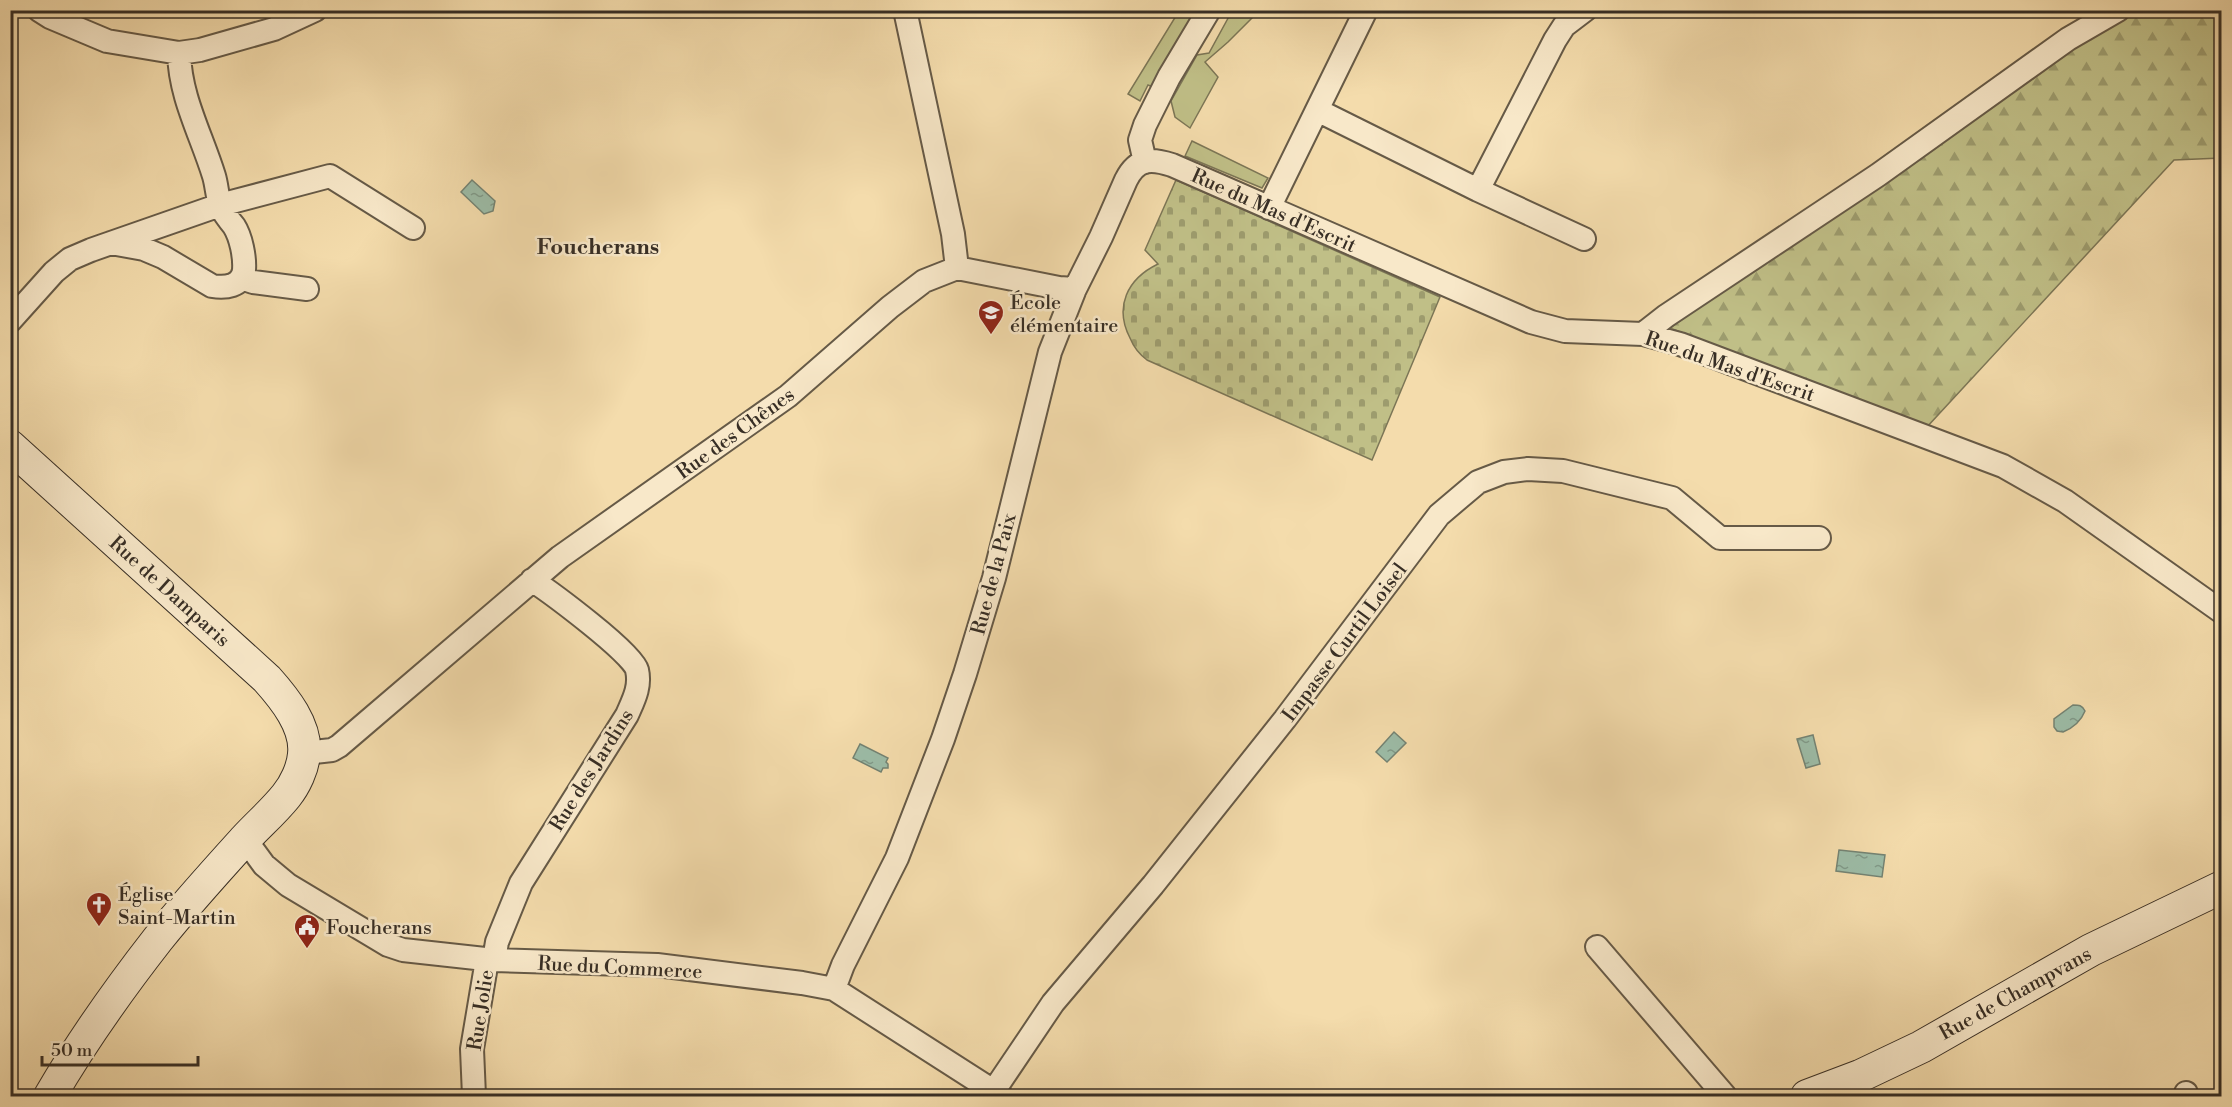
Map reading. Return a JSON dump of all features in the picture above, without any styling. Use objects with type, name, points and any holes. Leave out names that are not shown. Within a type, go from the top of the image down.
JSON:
[{"type":"main road","name":"Rue de Damparis","points":[[10,446],[267,678],[285,698],[299,725],[305,753]]},
{"type":"main road","points":[[50,1096],[70,1062],[120,989],[160,937],[287,794],[299,774],[305,753]]},
{"type":"main road","name":"Rue de Champvans","points":[[1807,1096],[1860,1076],[1921,1047],[2091,950],[2222,887]]},
{"type":"street","points":[[47,13],[107,41],[179,53],[200,50],[274,29],[315,10]]},
{"type":"street","points":[[905,10],[953,234],[957,268],[1059,288],[1075,289]]},
{"type":"street","points":[[1145,162],[1140,140],[1145,124],[1169,77],[1209,10]]},
{"type":"street","points":[[1269,208],[1366,10]]},
{"type":"street","points":[[1643,334],[1666,316],[1878,176],[2068,39],[2118,10]]},
{"type":"street","points":[[1478,190],[1555,40],[1564,26],[1577,14]]},
{"type":"street","points":[[111,243],[144,249],[163,257],[212,286],[221,288],[233,286],[244,271],[241,246],[235,228],[220,205],[214,176],[187,104],[179,69],[179,53]]},
{"type":"street","points":[[1317,110],[1478,190],[1584,239]]},
{"type":"street","name":"Rue du Mas d'Escrit","points":[[1145,162],[1161,161],[1172,165],[1548,328],[1565,331],[1643,334],[1680,344],[2003,466],[2065,501],[2222,612]]},
{"type":"street","name":"Rue de la Paix","points":[[834,989],[843,965],[909,828],[965,674],[993,578],[1047,362],[1075,289],[1130,171],[1145,162]]},
{"type":"street","points":[[10,321],[54,272],[70,259],[220,205],[330,176],[413,228]]},
{"type":"street","name":"Rue des Chênes","points":[[305,753],[332,750],[339,746],[560,557],[788,396],[890,307],[924,281],[957,268]]},
{"type":"street","points":[[241,278],[253,282],[307,289]]},
{"type":"street","name":"Impasse Curtil Loisel","points":[[997,1094],[1053,1003],[1153,885],[1285,719],[1439,515],[1478,482],[1512,471],[1563,471],[1672,498],[1720,538],[1819,538]]},
{"type":"street","name":"Rue des Jardins","points":[[490,960],[521,883],[627,715],[636,694],[638,681],[633,662],[581,616],[532,580]]},
{"type":"street","name":"Rue du Commerce","points":[[245,839],[264,865],[288,885],[388,945],[403,950],[490,960],[657,965],[834,989],[997,1094]]},
{"type":"street","points":[[1597,947],[1725,1096]]},
{"type":"street","name":"Rue Jolie","points":[[474,1096],[472,1049],[490,960]]},
{"type":"green space","points":[[1179,11],[1187,11],[1192,19],[1153,87],[1148,85],[1140,101],[1128,94]]},
{"type":"green space","points":[[1232,11],[1259,11],[1205,62],[1218,77],[1190,128],[1175,117],[1171,101],[1197,55],[1209,53]]},
{"type":"green space","points":[[2135,11],[2221,11],[2221,158],[2174,160],[1925,429],[1670,328],[2062,53]]},
{"type":"green space","points":[[1192,141],[1268,178],[1262,188],[1185,156]]},
{"type":"green space","points":[[1176,180],[1440,297],[1372,460],[1147,360],[1135,348],[1125,327],[1123,315],[1126,295],[1138,278],[1158,264],[1145,250]]},
{"type":"water","points":[[472,180],[495,201],[493,211],[484,214],[461,192]]},
{"type":"water","points":[[2073,705],[2084,709],[2081,718],[2067,730],[2057,731],[2054,727],[2054,719]]},
{"type":"water","points":[[1394,732],[1406,743],[1387,762],[1376,752]]},
{"type":"water","points":[[1813,735],[1820,764],[1806,768],[1797,739]]},
{"type":"water","points":[[860,744],[888,758],[886,762],[888,768],[883,768],[881,772],[853,758]]},
{"type":"water","points":[[1839,850],[1885,855],[1882,877],[1836,871]]},
{"type":"place","name":"École élémentaire","points":[[991,336]]},
{"type":"place","name":"Église Saint-Martin","points":[[99,928]]},
{"type":"place","name":"Foucherans","points":[[307,950]]},
{"type":"district","name":"Foucherans","points":[[598,246]]}]
